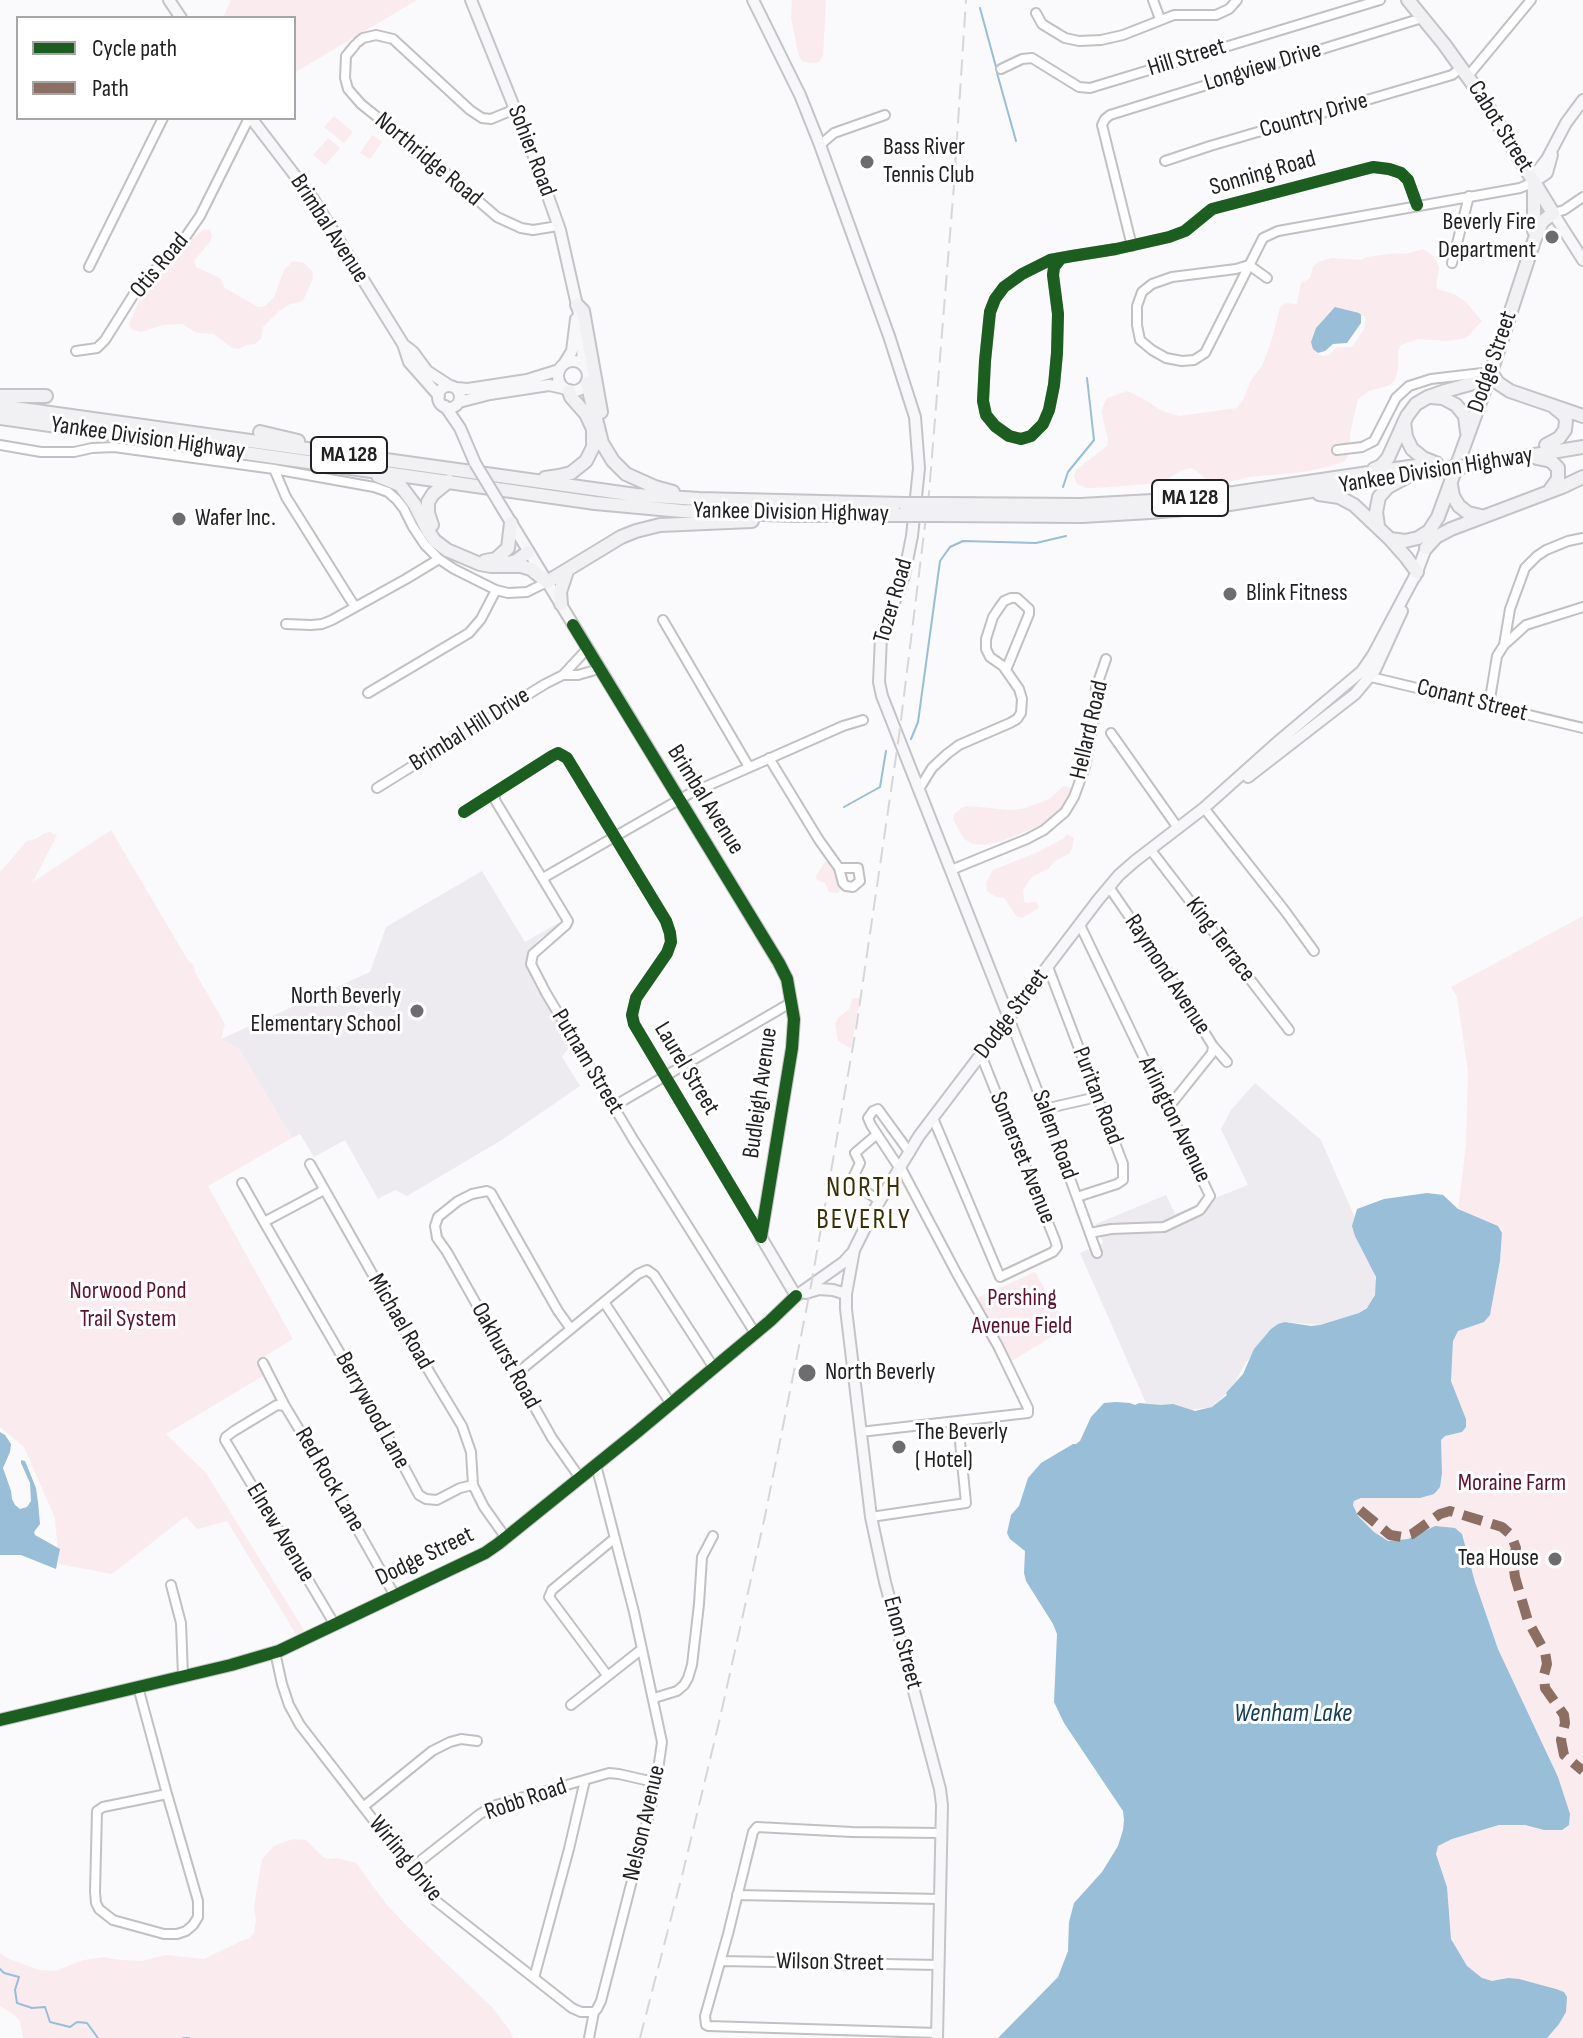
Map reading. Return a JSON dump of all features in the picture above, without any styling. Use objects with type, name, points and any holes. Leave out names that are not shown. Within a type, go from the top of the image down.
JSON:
[{"type":"highway","name":"Cabot Street","points":[[1408,0],[1465,72],[1553,213]]},
{"type":"highway","name":"Dodge Street","points":[[1534,182],[1534,241]]},
{"type":"highway","name":"Dodge Street","points":[[1438,517],[1490,376],[1534,241],[1542,222],[1553,213]]},
{"type":"highway","points":[[577,305],[583,311],[605,437],[613,461]]},
{"type":"highway","points":[[1348,477],[1385,463],[1410,410],[1428,397],[1490,376],[1510,391],[1583,416]]},
{"type":"highway","points":[[587,383],[602,443],[613,461],[626,474],[699,499]]},
{"type":"highway","points":[[490,475],[559,476],[571,473],[586,461],[594,444],[593,429],[586,414],[566,390]]},
{"type":"highway","points":[[1480,404],[1496,391],[1510,391]]},
{"type":"highway","points":[[0,396],[46,396]]},
{"type":"highway","points":[[1428,397],[1451,401],[1461,410],[1467,440]]},
{"type":"highway","name":"Yankee Division Highway","points":[[0,406],[636,495],[902,510]]},
{"type":"highway","points":[[1546,445],[1559,438],[1566,425],[1564,415],[1552,406]]},
{"type":"highway","name":"Yankee Division Highway","points":[[0,418],[595,503],[682,511],[793,515],[902,510],[1116,514],[1195,508],[1284,496],[1412,474],[1435,467]]},
{"type":"highway","points":[[1404,422],[1412,449],[1435,467]]},
{"type":"highway","points":[[260,432],[419,464]]},
{"type":"highway","name":"Yankee Division Highway","points":[[941,510],[1170,500],[1435,467],[1583,439]]},
{"type":"highway","name":"Yankee Division Highway","points":[[1482,459],[1522,457],[1583,447]]},
{"type":"highway","points":[[1522,457],[1545,459],[1558,468],[1558,479],[1548,492]]},
{"type":"highway","points":[[361,469],[400,485],[435,541],[447,550],[480,564],[531,569],[547,582],[621,537],[660,525],[902,510]]},
{"type":"highway","points":[[1378,526],[1376,512],[1379,497],[1388,487],[1412,474]]},
{"type":"highway","points":[[1426,548],[1442,533],[1583,477]]},
{"type":"highway","points":[[449,481],[433,494],[428,502],[428,513],[430,523],[449,545],[476,559],[496,559],[508,548],[511,523]]},
{"type":"highway","points":[[1450,484],[1459,506],[1468,513],[1481,516]]},
{"type":"highway","points":[[1284,496],[1322,494],[1339,497],[1354,505],[1378,526],[1417,572]]},
{"type":"highway","points":[[1390,539],[1405,541],[1418,538],[1429,531],[1438,517]]},
{"type":"highway","points":[[497,565],[516,561],[528,552]]},
{"type":"highway","points":[[561,604],[560,592],[567,571]]},
{"type":"main road","name":"Sohier Road","points":[[471,0],[547,190],[577,305]]},
{"type":"main road","name":"Tozer Road","points":[[753,0],[791,76],[820,145],[911,402],[919,468],[912,536],[904,576],[881,637],[879,667],[882,696],[1009,1018]]},
{"type":"main road","points":[[1534,182],[1544,177],[1554,145],[1583,100]]},
{"type":"main road","name":"Brimbal Avenue","points":[[252,120],[313,199],[403,344]]},
{"type":"main road","name":"Cabot Street","points":[[1553,213],[1583,260]]},
{"type":"main road","points":[[442,401],[452,407],[490,394],[549,385],[566,390],[582,389],[588,377],[583,365],[577,305]]},
{"type":"main road","points":[[566,390],[559,383],[558,376],[572,351],[577,305]]},
{"type":"main road","points":[[403,344],[427,371],[460,394],[460,428]]},
{"type":"main road","points":[[403,344],[409,362],[460,428]]},
{"type":"main road","points":[[442,401],[443,388],[502,385],[538,378],[570,362],[583,365]]},
{"type":"main road","name":"Brimbal Avenue","points":[[460,428],[475,463],[528,552],[779,963],[787,979],[792,1002]]},
{"type":"main road","name":"Dodge Street","points":[[0,1720],[275,1652],[485,1553],[671,1404],[796,1296],[844,1262],[854,1250],[864,1227],[919,1136],[1119,875],[1355,694],[1396,628],[1438,517]]},
{"type":"main road","name":"Budleigh Avenue","points":[[761,1237],[792,1048],[792,1002]]},
{"type":"main road","name":"Laurel Street","points":[[761,1237],[796,1296]]},
{"type":"main road","name":"Enon Street","points":[[854,1250],[846,1309],[871,1517],[887,1590],[938,1776],[942,1803],[937,2036]]},
{"type":"main road","points":[[819,1279],[832,1278],[847,1288]]},
{"type":"main road","points":[[796,1296],[819,1289],[847,1288]]},
{"type":"street","points":[[1153,0],[1160,19]]},
{"type":"street","points":[[1036,13],[1042,24],[1065,38],[1101,40],[1174,15],[1216,15],[1229,9],[1237,0]]},
{"type":"street","name":"Hill Street","points":[[1001,69],[1022,59],[1032,58],[1079,87],[1090,88],[1380,0]]},
{"type":"street","points":[[1465,72],[1531,0]]},
{"type":"street","name":"Longview Drive","points":[[1132,246],[1102,125],[1110,115],[1422,18]]},
{"type":"street","name":"Northridge Road","points":[[515,109],[491,119],[482,118],[393,39],[376,35],[363,38],[346,56],[348,89],[361,104],[497,217],[533,230],[558,226]]},
{"type":"street","name":"Country Drive","points":[[1165,161],[1465,72]]},
{"type":"street","points":[[820,145],[834,133],[885,115]]},
{"type":"street","points":[[89,267],[162,120]]},
{"type":"street","name":"Otis Road","points":[[76,351],[97,348],[105,340],[139,285],[182,242],[200,216],[249,120]]},
{"type":"street","name":"Sonning Road","points":[[1061,258],[1054,267],[1053,275],[1058,314],[1057,353],[1049,410],[1043,424],[1031,436],[1021,439],[1009,436],[986,415],[983,401],[990,312],[1004,287],[1022,274],[1050,260],[1169,237],[1185,231],[1212,209],[1373,167],[1401,173],[1408,180],[1417,205]]},
{"type":"street","points":[[1249,265],[1172,277],[1152,284],[1142,292],[1137,306],[1140,340],[1166,358],[1194,360],[1205,353],[1263,238],[1278,231],[1520,188],[1534,182]]},
{"type":"street","points":[[1452,263],[1469,196]]},
{"type":"street","points":[[1553,213],[1564,210],[1583,197]]},
{"type":"street","points":[[1249,265],[1267,278]]},
{"type":"street","points":[[1337,450],[1362,447],[1374,441],[1396,398],[1409,386],[1431,379],[1490,376]]},
{"type":"street","points":[[0,445],[52,452],[114,447],[274,469],[374,487],[388,492],[404,509],[425,545],[439,559],[496,590],[515,594],[547,582]]},
{"type":"street","points":[[274,469],[286,497],[355,607]]},
{"type":"street","points":[[1504,645],[1510,609],[1525,568],[1546,550],[1583,538]]},
{"type":"street","points":[[286,624],[322,624],[439,559]]},
{"type":"street","points":[[368,693],[469,633],[481,619],[496,590]]},
{"type":"street","points":[[919,789],[932,768],[959,745],[1017,719],[1021,713],[1019,689],[986,649],[993,617],[1004,601],[1017,598],[1029,609],[1029,614],[1006,670]]},
{"type":"street","points":[[1489,705],[1497,656],[1504,645],[1526,625],[1583,607]]},
{"type":"street","points":[[663,620],[749,767]]},
{"type":"street","name":"Brimbal Hill Drive","points":[[377,788],[563,675],[588,648]]},
{"type":"street","name":"Hellard Road","points":[[951,870],[1027,839],[1044,830],[1065,812],[1085,767],[1095,714],[1096,688],[1106,659]]},
{"type":"street","name":"Brimbal Hill Drive","points":[[563,675],[578,675],[599,669]]},
{"type":"street","name":"Conant Street","points":[[1366,674],[1583,728]]},
{"type":"street","points":[[543,878],[679,799],[863,720]]},
{"type":"street","points":[[1111,733],[1178,828]]},
{"type":"street","points":[[464,812],[558,753],[567,758],[614,836]]},
{"type":"street","points":[[769,758],[839,868]]},
{"type":"street","name":"Putnam Street","points":[[495,794],[495,800],[568,921],[533,954],[531,964],[614,1106],[755,1333]]},
{"type":"street","points":[[1204,808],[1314,951]]},
{"type":"street","name":"Laurel Street","points":[[614,836],[666,921],[671,942],[667,953],[636,998],[632,1015],[634,1024],[761,1237]]},
{"type":"street","name":"King Terrace","points":[[1150,849],[1289,1030]]},
{"type":"street","name":"Raymond Avenue","points":[[1109,887],[1213,1046],[1227,1062]]},
{"type":"street","name":"Arlington Avenue","points":[[1080,925],[1210,1196],[1204,1207],[1164,1227],[1090,1233]]},
{"type":"street","name":"Puritan Road","points":[[1048,967],[1123,1164],[1123,1180],[1077,1197]]},
{"type":"street","points":[[614,1106],[792,1002]]},
{"type":"street","name":"Salem Road","points":[[1009,1018],[1097,1253]]},
{"type":"street","points":[[1168,1108],[1212,1053],[1213,1046]]},
{"type":"street","name":"Somerset Avenue","points":[[933,1118],[1000,1277],[1053,1252],[1057,1247],[981,1055]]},
{"type":"street","points":[[1044,1109],[1097,1097]]},
{"type":"street","points":[[860,1432],[1028,1413],[998,1346],[900,1169],[876,1135],[868,1118],[873,1111],[878,1109],[910,1153]]},
{"type":"street","points":[[876,1135],[855,1153],[860,1163],[851,1182],[880,1201]]},
{"type":"street","name":"Michael Road","points":[[310,1164],[462,1426],[471,1452],[473,1485]]},
{"type":"street","name":"Berrywood Lane","points":[[242,1183],[419,1495],[437,1500],[473,1485]]},
{"type":"street","points":[[264,1222],[324,1190]]},
{"type":"street","name":"Oakhurst Road","points":[[571,1329],[491,1193],[472,1194],[442,1211],[435,1220],[435,1232],[552,1438],[580,1478]]},
{"type":"street","points":[[516,1374],[647,1270],[654,1275],[714,1368]]},
{"type":"street","points":[[604,1302],[671,1404]]},
{"type":"street","name":"Red Rock Lane","points":[[263,1363],[395,1596]]},
{"type":"street","name":"Elnew Avenue","points":[[285,1406],[277,1405],[225,1440],[335,1625]]},
{"type":"street","points":[[871,1517],[966,1503],[958,1421]]},
{"type":"street","name":"Nelson Avenue","points":[[589,2038],[658,1780],[662,1742],[654,1698],[596,1465]]},
{"type":"street","points":[[473,1485],[506,1538]]},
{"type":"street","points":[[654,1698],[677,1691],[688,1678],[692,1665],[702,1557],[713,1536]]},
{"type":"street","points":[[607,1675],[549,1597],[552,1590],[615,1538]]},
{"type":"street","points":[[171,1585],[181,1623],[183,1676]]},
{"type":"street","points":[[571,1705],[642,1649]]},
{"type":"street","name":"Wirling Drive","points":[[275,1652],[289,1705],[300,1725],[436,1901],[579,2011],[594,2012]]},
{"type":"street","points":[[138,1687],[198,1901],[198,1917],[193,1925],[177,1934],[164,1934],[113,1920],[99,1909],[95,1892],[97,1811],[103,1807],[167,1794]]},
{"type":"street","points":[[363,1807],[432,1751],[461,1739],[477,1741]]},
{"type":"street","name":"Robb Road","points":[[410,1869],[489,1808],[609,1773],[658,1780]]},
{"type":"street","points":[[534,1978],[585,1780]]},
{"type":"street","points":[[937,2036],[706,2025],[705,2016],[754,1829],[760,1826],[852,1832],[941,1833]]},
{"type":"street","points":[[737,1895],[940,1899]]},
{"type":"street","name":"Wilson Street","points":[[721,1961],[939,1965]]},
{"type":"shaded area","name":"North Beverly Elementary School","points":[[482,871],[525,942],[560,922],[559,927],[535,944],[529,968],[533,982],[570,1046],[562,1057],[580,1086],[500,1141],[407,1196],[395,1190],[378,1199],[345,1140],[314,1157],[300,1134],[292,1138],[239,1049],[221,1039],[370,972],[386,927]]},
{"type":"shaded area","points":[[1255,1083],[1321,1140],[1362,1234],[1373,1269],[1377,1285],[1372,1303],[1359,1313],[1320,1325],[1285,1322],[1246,1362],[1232,1388],[1212,1407],[1190,1410],[1146,1403],[1080,1253],[1103,1243],[1096,1224],[1166,1195],[1175,1214],[1248,1185],[1221,1129],[1231,1110]]},
{"type":"green space","points":[[231,0],[417,0],[296,72],[296,16],[224,16]]},
{"type":"green space","points":[[792,0],[826,0],[823,55],[819,62],[802,61],[798,53],[791,17]]},
{"type":"green space","points":[[334,116],[353,132],[344,143],[324,127]]},
{"type":"green space","points":[[372,135],[382,142],[370,159],[360,153]]},
{"type":"green space","points":[[328,138],[340,148],[325,165],[313,155]]},
{"type":"green space","points":[[204,229],[210,230],[212,235],[194,261],[196,267],[220,278],[225,288],[258,307],[265,306],[274,297],[284,270],[293,261],[304,263],[312,271],[313,278],[303,301],[279,311],[263,327],[261,339],[255,344],[232,348],[214,334],[197,333],[182,324],[163,325],[141,332],[131,329],[129,324],[139,301],[181,248]]},
{"type":"green space","points":[[1423,249],[1435,257],[1439,268],[1437,289],[1466,302],[1482,321],[1461,339],[1418,339],[1401,345],[1395,380],[1358,399],[1350,434],[1350,452],[1345,461],[1296,473],[1249,477],[1217,485],[1191,468],[1168,479],[1147,484],[1086,488],[1077,484],[1074,477],[1076,470],[1107,446],[1101,411],[1107,398],[1128,391],[1162,411],[1179,416],[1237,408],[1262,366],[1280,307],[1286,303],[1297,304],[1301,283],[1310,278],[1318,262],[1332,258],[1361,260]],"holes":[[[1343,310],[1364,316],[1364,329],[1352,347],[1337,347],[1329,355],[1317,353],[1316,345]]]},
{"type":"green space","points":[[1063,786],[1074,791],[1062,810],[1049,821],[1001,841],[973,844],[964,839],[953,819],[954,814],[969,806],[1022,809],[1050,799]]},
{"type":"green space","name":"Norwood Pond Trail System","points":[[111,830],[189,962],[194,965],[225,1024],[221,1039],[239,1049],[292,1138],[208,1186],[293,1339],[265,1356],[273,1370],[166,1434],[206,1473],[304,1630],[297,1636],[227,1521],[197,1529],[186,1516],[112,1574],[59,1564],[55,1518],[24,1447],[0,1427],[0,872],[27,841],[50,832],[57,835],[33,882]]},
{"type":"green space","points":[[1067,834],[1074,838],[1069,854],[1032,877],[1023,890],[1024,901],[1036,902],[1039,908],[1022,918],[1017,917],[1004,898],[987,891],[986,883],[993,870],[1038,852]]},
{"type":"green space","points":[[827,861],[834,863],[836,879],[842,887],[838,893],[829,892],[825,883],[817,880],[816,876]]},
{"type":"green space","name":"Moraine Farm","points":[[1583,916],[1583,2038],[1530,2038],[1498,1999],[1452,1956],[1447,1887],[1436,1853],[1438,1846],[1452,1839],[1499,1825],[1525,1825],[1544,1830],[1558,1777],[1498,1649],[1462,1534],[1435,1526],[1408,1539],[1388,1541],[1358,1516],[1353,1505],[1361,1498],[1420,1498],[1442,1473],[1441,1440],[1462,1432],[1466,1427],[1466,1419],[1451,1381],[1453,1340],[1458,1331],[1484,1322],[1490,1315],[1502,1233],[1498,1226],[1458,1209],[1466,1146],[1468,1071],[1457,997],[1451,987]]},
{"type":"green space","points":[[859,998],[861,1005],[850,1048],[838,1041],[835,1024],[849,1009],[852,999]]},
{"type":"green space","name":"Pershing Avenue Field","points":[[1035,1272],[1067,1327],[1012,1361],[977,1298]]},
{"type":"green space","points":[[293,1839],[306,1840],[328,1859],[338,1858],[356,1863],[387,1905],[492,2007],[513,2038],[23,2038],[20,2021],[0,2006],[0,1953],[40,1970],[55,1971],[84,1960],[104,1957],[141,1961],[166,1955],[204,1959],[248,1939],[254,1933],[256,1922],[254,1906],[262,1859],[274,1846]]},
{"type":"water","points":[[1335,307],[1359,313],[1361,323],[1347,343],[1333,344],[1318,353],[1311,342],[1316,328]]},
{"type":"water","name":"Wenham Lake","points":[[1427,1193],[1443,1195],[1458,1209],[1498,1226],[1502,1233],[1490,1315],[1484,1322],[1458,1331],[1453,1341],[1451,1381],[1466,1419],[1466,1427],[1462,1432],[1441,1440],[1442,1473],[1440,1487],[1434,1494],[1420,1498],[1361,1498],[1353,1505],[1358,1516],[1388,1541],[1408,1539],[1435,1526],[1455,1528],[1462,1534],[1498,1649],[1558,1777],[1570,1814],[1569,1825],[1562,1830],[1499,1825],[1438,1846],[1436,1854],[1447,1887],[1451,1939],[1467,1966],[1482,1978],[1492,1981],[1519,1979],[1564,1992],[1567,1997],[1566,2012],[1547,2038],[998,2038],[1058,1977],[1068,1951],[1069,1922],[1074,1903],[1102,1872],[1118,1846],[1124,1820],[1123,1811],[1064,1723],[1054,1702],[1057,1634],[1026,1581],[1025,1551],[1007,1533],[1011,1515],[1019,1506],[1028,1478],[1041,1463],[1080,1441],[1091,1417],[1104,1403],[1173,1404],[1195,1411],[1212,1407],[1227,1395],[1243,1374],[1254,1349],[1278,1324],[1320,1325],[1367,1308],[1375,1295],[1376,1277],[1352,1226],[1357,1209],[1384,1199]]},
{"type":"water","points":[[0,1432],[11,1444],[3,1468],[12,1499],[20,1509],[27,1507],[31,1501],[30,1483],[21,1463],[21,1460],[25,1461],[38,1502],[40,1524],[34,1532],[60,1549],[56,1569],[21,1555],[0,1555]]},
{"type":"waterway","points":[[980,8],[996,67]]},
{"type":"waterway","points":[[997,73],[1016,141]]},
{"type":"waterway","points":[[1063,487],[1068,472],[1094,440],[1087,378]]},
{"type":"waterway","points":[[911,739],[918,722],[940,561],[950,547],[963,541],[1036,543],[1066,536]]},
{"type":"waterway","points":[[844,807],[880,787],[886,751]]},
{"type":"waterway","points":[[0,1969],[19,1977],[15,1990],[17,2003],[32,2008],[45,2007],[50,2022],[70,2027],[77,2022],[87,2023],[98,2038]]},
{"type":"waterway","points":[[183,2038],[189,2038]]},
{"type":"railway","points":[[640,2038],[720,1718],[765,1516],[810,1291],[856,1029],[899,736],[929,493],[966,0]]},
{"type":"marked path","points":[[1360,1510],[1390,1535],[1402,1537],[1450,1511],[1502,1527],[1511,1535],[1516,1548],[1513,1562],[1515,1577],[1528,1621],[1545,1652],[1545,1688],[1564,1715],[1561,1740],[1564,1755],[1583,1771]]},
{"type":"cycle path","points":[[1061,258],[1054,267],[1053,275],[1058,314],[1057,353],[1049,410],[1043,424],[1031,436],[1021,439],[1009,436],[986,415],[983,401],[985,361],[990,312],[995,299],[1004,287],[1022,274],[1050,260],[1169,237],[1185,231],[1212,209],[1373,167],[1401,173],[1408,180],[1417,205]]},
{"type":"cycle path","points":[[573,625],[787,979],[794,1019],[792,1048],[761,1237]]},
{"type":"cycle path","points":[[464,812],[552,756],[558,753],[567,758],[666,921],[670,933],[667,953],[636,998],[632,1015],[634,1024],[761,1237]]},
{"type":"cycle path","points":[[0,1720],[279,1651],[485,1553],[637,1432],[796,1296]]},
{"type":"place","name":"Bass River Tennis Club","points":[[867,162]]},
{"type":"place","name":"Beverly Fire Department","points":[[1552,237]]},
{"type":"place","name":"Wafer Inc.","points":[[179,519]]},
{"type":"place","name":"Blink Fitness","points":[[1230,594]]},
{"type":"place","name":"North Beverly Elementary School","points":[[417,1011]]},
{"type":"place","name":"North Beverly","points":[[807,1373]]},
{"type":"place","name":"The Beverly ( Hotel)","points":[[899,1447]]},
{"type":"place","name":"Tea House","points":[[1555,1559]]},
{"type":"district","name":"NORTH BEVERLY","points":[[864,1205]]}]
